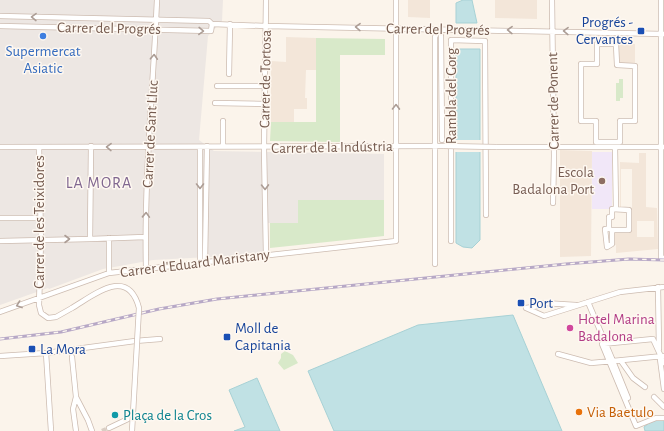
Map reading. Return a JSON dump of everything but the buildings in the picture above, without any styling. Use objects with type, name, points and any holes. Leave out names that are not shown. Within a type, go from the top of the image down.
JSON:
[{"type":"street","name":"Carrer de Sant Lluc","points":[[146,268],[145,237],[148,148],[157,0]]},
{"type":"street","name":"Carrer de Tortosa","points":[[266,0],[264,148],[266,255]]},
{"type":"street","points":[[395,146],[396,0]]},
{"type":"street","name":"Carrer de Ponent","points":[[552,0],[554,147],[553,203]]},
{"type":"street","points":[[661,0],[663,34],[662,258]]},
{"type":"street","name":"Carrer del Progrés","points":[[0,16],[208,21],[212,24],[266,26],[663,34]]},
{"type":"street","name":"Carrer del Progrés","points":[[0,26],[211,31],[212,24]]},
{"type":"street","points":[[229,74],[230,24]]},
{"type":"street","points":[[435,264],[435,37],[438,31]]},
{"type":"street","points":[[441,36],[442,140]]},
{"type":"street","name":"Rambla del Gorg","points":[[451,241],[451,40],[485,41],[486,215]]},
{"type":"street","points":[[597,44],[616,44],[617,65],[635,66],[635,121],[620,121],[620,142],[596,142],[596,121],[581,121],[581,64],[597,64],[597,44]]},
{"type":"street","points":[[217,86],[265,86]]},
{"type":"street","points":[[215,103],[265,104]]},
{"type":"street","points":[[223,121],[223,146]]},
{"type":"street","points":[[90,239],[91,146]]},
{"type":"street","points":[[205,262],[207,146]]},
{"type":"street","name":"Carrer d'Eduard Maristany","points":[[0,312],[109,273],[396,241],[395,146]]},
{"type":"street","name":"Carrer de la Indústria","points":[[0,147],[662,147]]},
{"type":"street","points":[[200,147],[200,263]]},
{"type":"street","points":[[615,147],[616,209]]},
{"type":"street","name":"Carrer de les Teixidores","points":[[39,148],[41,240],[39,305],[41,313],[48,318],[56,318],[105,287],[115,286],[128,290],[137,300],[139,308],[132,431]]},
{"type":"street","points":[[612,209],[616,209],[629,210],[629,230],[612,230],[612,244],[607,247],[605,230],[608,229],[609,217],[612,217],[612,209]]},
{"type":"street","points":[[0,218],[40,218]]},
{"type":"street","points":[[0,241],[145,237]]},
{"type":"street","points":[[109,238],[109,273]]},
{"type":"street","points":[[658,287],[664,389]]},
{"type":"street","points":[[580,305],[547,303],[526,308],[544,316],[580,305],[620,292],[664,287]]},
{"type":"street","points":[[588,302],[606,344],[611,362],[636,426],[656,418],[664,418]]},
{"type":"street","points":[[547,303],[551,308],[548,315]]},
{"type":"street","points":[[538,306],[537,311],[540,315]]},
{"type":"street","points":[[0,356],[46,353],[160,339]]},
{"type":"street","points":[[606,344],[653,339],[664,363]]},
{"type":"street","points":[[46,353],[51,431]]},
{"type":"street","points":[[558,354],[591,363],[611,362],[661,354]]},
{"type":"street","points":[[72,358],[76,397],[73,409],[76,431]]},
{"type":"street","points":[[621,360],[633,378],[645,387]]},
{"type":"street","points":[[611,362],[637,422]]},
{"type":"street","points":[[76,397],[92,431]]},
{"type":"street","points":[[654,397],[664,407]]},
{"type":"street","points":[[108,428],[128,419]]},
{"type":"shaded area","points":[[0,0],[223,0],[222,21],[208,36],[199,140],[214,151],[384,154],[384,200],[298,200],[298,223],[264,223],[265,254],[153,260],[103,269],[0,305]]},
{"type":"shaded area","points":[[408,0],[430,0],[430,18],[408,17]]},
{"type":"shaded area","points":[[495,0],[537,0],[537,19],[495,18]]},
{"type":"shaded area","points":[[286,37],[316,38],[316,70],[306,70],[305,98],[307,98],[307,109],[294,109],[294,123],[271,122],[271,61],[286,62]]},
{"type":"shaded area","points":[[616,44],[635,44],[635,66],[617,65]]},
{"type":"shaded area","points":[[560,150],[592,151],[591,256],[560,257]]},
{"type":"shaded area","name":"Escola Badalona Port","points":[[592,152],[612,152],[612,209],[592,209]]},
{"type":"shaded area","points":[[639,153],[646,153],[646,207],[657,208],[658,249],[616,253],[616,245],[612,244],[612,230],[628,230],[629,210],[620,209],[620,162],[639,163]],"holes":[[[621,169],[632,169],[632,208],[621,208]],[[637,221],[654,221],[654,237],[637,237]]]},
{"type":"green space","points":[[316,38],[385,39],[385,55],[340,55],[340,142],[270,141],[271,122],[316,122]]},
{"type":"green space","points":[[619,79],[623,79],[623,98],[620,98],[620,101],[616,101],[616,83],[619,83]]},
{"type":"green space","points":[[298,200],[384,200],[384,236],[270,248],[270,223],[298,223]]},
{"type":"green space","points":[[285,351],[293,355],[298,363],[284,370],[278,363],[281,358],[281,354]]},
{"type":"water","points":[[463,0],[472,0],[477,23],[456,23],[456,3]]},
{"type":"water","points":[[456,49],[480,49],[480,240],[472,248],[463,247],[456,243]]},
{"type":"water","points":[[513,315],[562,431],[334,431],[308,371],[418,325]]},
{"type":"water","points":[[257,378],[280,431],[234,431],[245,427],[229,390]]},
{"type":"water","points":[[653,420],[664,420],[664,431],[645,431],[644,427]]},
{"type":"pier","points":[[454,140],[482,140],[482,152],[454,152]]},
{"type":"tunnel","points":[[102,431],[109,428]]},
{"type":"railway","points":[[0,339],[61,332],[159,309],[217,299],[566,264],[629,259],[664,260]]},
{"type":"place","name":"Progrés - Cervantes","points":[[641,31]]},
{"type":"place","name":"Supermercat Asiatic","points":[[43,36]]},
{"type":"place","name":"Escola Badalona Port","points":[[602,181]]},
{"type":"place","name":"Port","points":[[521,303]]},
{"type":"place","name":"Hotel Marina Badalona","points":[[570,328]]},
{"type":"place","name":"Moll de Capitania","points":[[227,337]]},
{"type":"place","name":"La Mora","points":[[32,349]]},
{"type":"place","name":"Via Baetulo","points":[[579,412]]},
{"type":"place","name":"Plaça de la Cros","points":[[115,415]]},
{"type":"district","name":"LA MORA","points":[[99,182]]}]
